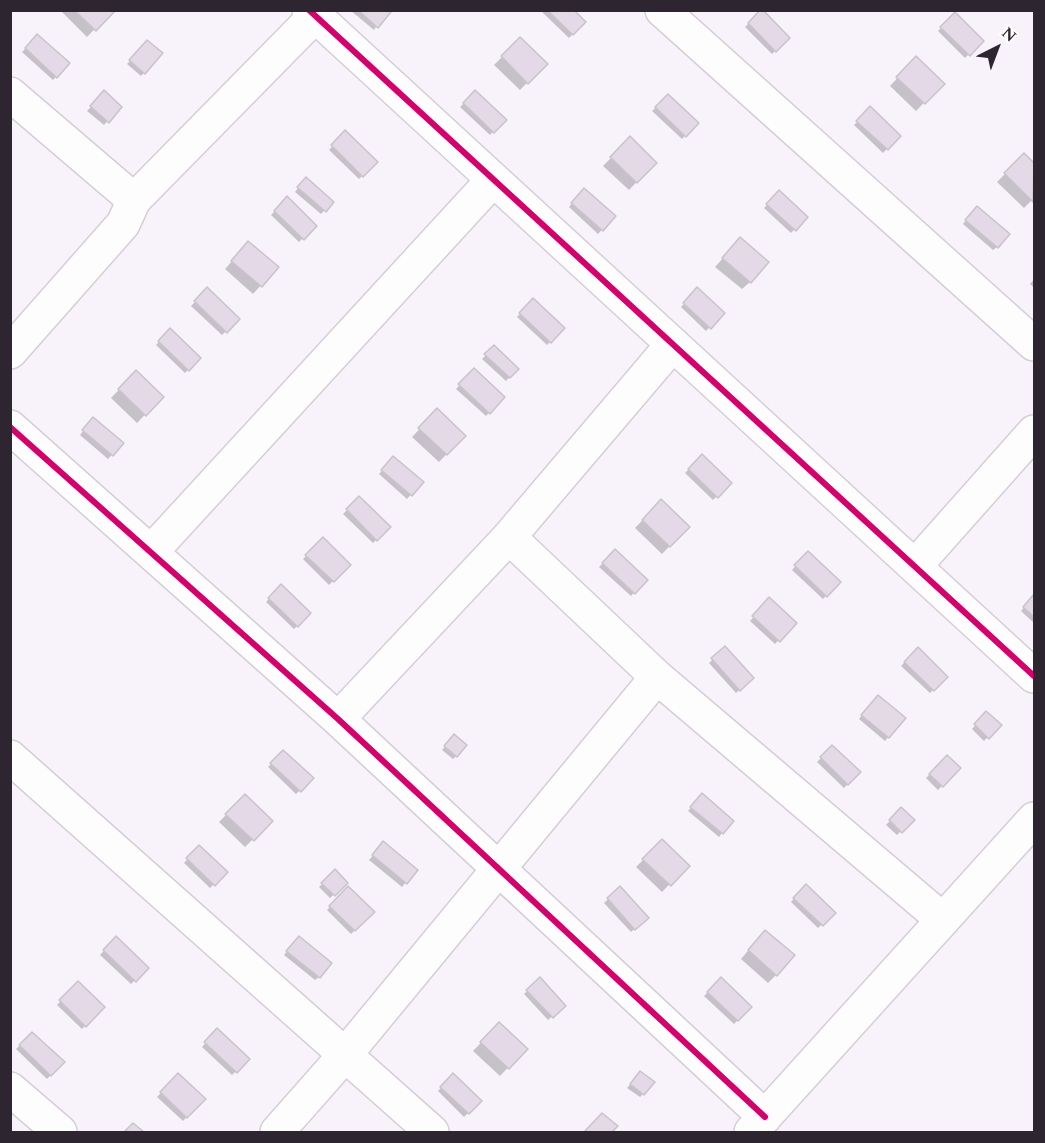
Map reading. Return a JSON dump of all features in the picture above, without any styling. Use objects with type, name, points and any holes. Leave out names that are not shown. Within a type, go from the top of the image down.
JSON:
[{"type":"street","points":[[662,10],[1035,344]]},
{"type":"street","points":[[10,352],[123,224],[134,200],[312,13],[1035,676]]},
{"type":"street","points":[[10,94],[134,200]]},
{"type":"street","points":[[151,552],[494,180]]},
{"type":"street","points":[[338,719],[509,537],[673,344]]},
{"type":"street","points":[[10,427],[338,719],[499,868],[758,1125],[1035,819]]},
{"type":"street","points":[[915,566],[1035,432]]},
{"type":"street","points":[[509,537],[657,677],[943,920]]},
{"type":"street","points":[[277,1132],[344,1056],[657,677]]},
{"type":"street","points":[[10,757],[432,1132]]},
{"type":"street","points":[[10,1089],[60,1132]]},
{"type":"building","points":[[74,10],[114,10],[115,11],[96,31]]},
{"type":"building","points":[[358,10],[388,10],[391,12],[378,28]]},
{"type":"building","points":[[547,10],[574,10],[586,22],[573,35]]},
{"type":"building","points":[[760,10],[763,10],[790,38],[776,52],[748,23]]},
{"type":"building","points":[[955,12],[984,41],[970,56],[940,27]]},
{"type":"building","points":[[37,34],[70,63],[57,78],[25,48]]},
{"type":"building","points":[[520,37],[548,64],[528,84],[501,56]]},
{"type":"building","points":[[147,40],[163,53],[145,74],[129,60]]},
{"type":"building","points":[[916,56],[945,84],[925,104],[896,77]]},
{"type":"building","points":[[104,90],[122,107],[109,123],[90,106]]},
{"type":"building","points":[[475,90],[507,120],[494,133],[463,103]]},
{"type":"building","points":[[668,94],[699,123],[686,137],[655,107]]},
{"type":"building","points":[[870,106],[901,136],[888,150],[856,121]]},
{"type":"building","points":[[345,130],[378,162],[363,177],[331,145]]},
{"type":"building","points":[[630,136],[657,163],[637,183],[610,157]]},
{"type":"building","points":[[1024,153],[1034,163],[1033,202],[1004,173]]},
{"type":"building","points":[[306,177],[334,202],[326,212],[297,187]]},
{"type":"building","points":[[584,188],[616,216],[603,231],[571,203]]},
{"type":"building","points":[[779,190],[808,217],[796,231],[766,204]]},
{"type":"building","points":[[287,196],[317,226],[304,240],[274,211]]},
{"type":"building","points":[[977,206],[1010,234],[998,248],[965,220]]},
{"type":"building","points":[[740,237],[769,262],[751,283],[722,258]]},
{"type":"building","points":[[248,241],[279,267],[262,287],[231,261]]},
{"type":"building","points":[[207,287],[240,319],[227,333],[194,301]]},
{"type":"building","points":[[697,287],[725,313],[711,329],[683,303]]},
{"type":"building","points":[[533,298],[565,328],[551,343],[519,313]]},
{"type":"building","points":[[170,328],[201,358],[189,371],[158,341]]},
{"type":"building","points":[[494,345],[519,369],[510,378],[484,354]]},
{"type":"building","points":[[474,368],[505,397],[490,414],[458,384]]},
{"type":"building","points":[[136,370],[164,397],[146,416],[118,389]]},
{"type":"building","points":[[437,408],[466,436],[447,455],[418,428]]},
{"type":"building","points":[[93,417],[124,443],[113,456],[82,430]]},
{"type":"building","points":[[702,454],[732,483],[718,498],[688,469]]},
{"type":"building","points":[[393,456],[424,482],[412,496],[381,470]]},
{"type":"building","points":[[359,496],[391,527],[377,541],[346,509]]},
{"type":"building","points":[[661,499],[690,527],[670,547],[642,520]]},
{"type":"building","points":[[323,537],[351,565],[334,582],[305,555]]},
{"type":"building","points":[[615,549],[648,580],[635,594],[602,563]]},
{"type":"building","points":[[808,551],[841,582],[827,597],[794,565]]},
{"type":"building","points":[[281,584],[311,613],[298,627],[268,598]]},
{"type":"building","points":[[1034,594],[1034,617],[1023,607]]},
{"type":"building","points":[[769,597],[797,623],[780,642],[752,616]]},
{"type":"building","points":[[725,646],[754,678],[740,691],[711,658]]},
{"type":"building","points":[[918,647],[948,677],[934,691],[904,662]]},
{"type":"building","points":[[878,695],[906,718],[889,738],[861,715]]},
{"type":"building","points":[[986,711],[1002,725],[989,739],[974,724]]},
{"type":"building","points":[[454,734],[467,745],[457,757],[444,746]]},
{"type":"building","points":[[832,745],[861,772],[848,785],[820,757]]},
{"type":"building","points":[[283,750],[314,778],[301,792],[270,763]]},
{"type":"building","points":[[947,755],[961,768],[943,787],[929,774]]},
{"type":"building","points":[[702,793],[734,821],[723,834],[690,807]]},
{"type":"building","points":[[245,794],[273,821],[254,841],[225,814]]},
{"type":"building","points":[[901,807],[915,820],[902,833],[889,820]]},
{"type":"building","points":[[662,839],[690,866],[671,886],[642,859]]},
{"type":"building","points":[[383,841],[418,870],[407,884],[372,855]]},
{"type":"building","points":[[199,845],[228,872],[215,886],[186,858]]},
{"type":"building","points":[[335,869],[348,883],[335,896],[321,883]]},
{"type":"building","points":[[806,884],[836,913],[823,926],[793,898]]},
{"type":"building","points":[[348,886],[375,912],[355,931],[329,906]]},
{"type":"building","points":[[620,886],[649,918],[635,930],[607,898]]},
{"type":"building","points":[[765,930],[795,955],[777,976],[748,950]]},
{"type":"building","points":[[116,936],[149,968],[136,982],[103,950]]},
{"type":"building","points":[[299,936],[332,963],[320,978],[286,951]]},
{"type":"building","points":[[540,977],[566,1006],[553,1018],[526,990]]},
{"type":"building","points":[[721,977],[752,1007],[738,1021],[707,992]]},
{"type":"building","points":[[78,981],[105,1007],[86,1027],[59,1000]]},
{"type":"building","points":[[499,1022],[528,1049],[509,1069],[480,1042]]},
{"type":"building","points":[[217,1028],[250,1059],[237,1073],[204,1042]]},
{"type":"building","points":[[32,1032],[65,1062],[51,1076],[19,1045]]},
{"type":"building","points":[[640,1071],[655,1082],[644,1095],[630,1084]]},
{"type":"building","points":[[178,1073],[206,1099],[187,1118],[160,1092]]},
{"type":"building","points":[[453,1073],[482,1101],[469,1114],[440,1087]]},
{"type":"building","points":[[602,1113],[618,1126],[612,1132],[584,1132]]},
{"type":"building","points":[[133,1123],[144,1132],[124,1132]]},
{"type":"cycle path","points":[[309,10],[1034,676]]},
{"type":"cycle path","points":[[10,427],[338,719],[765,1117]]}]
